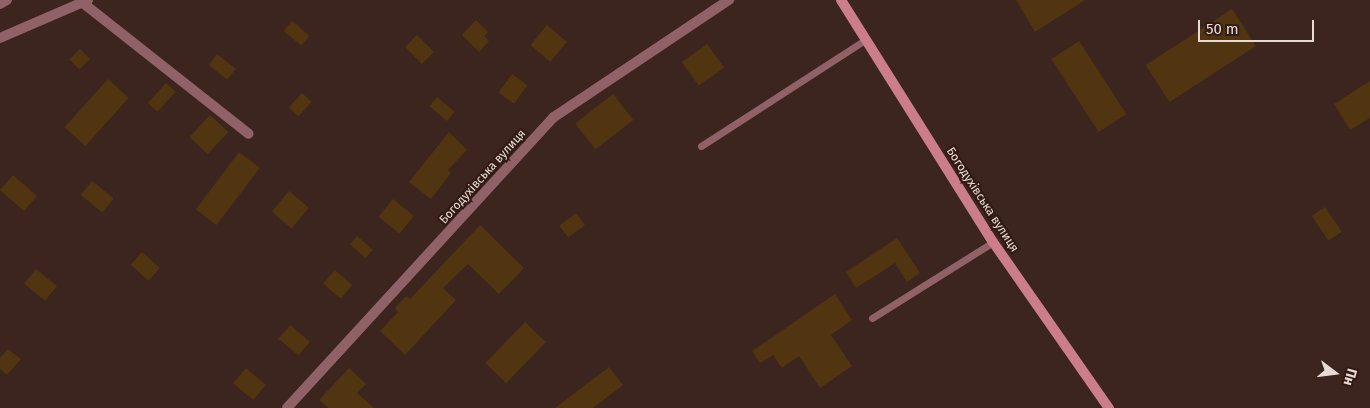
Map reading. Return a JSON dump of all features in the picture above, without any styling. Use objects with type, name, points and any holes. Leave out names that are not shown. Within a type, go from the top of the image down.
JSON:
[{"type":"street","points":[[0,4],[7,0]]},
{"type":"street","name":"Богодухівська вулиця","points":[[287,408],[554,117],[729,0]]},
{"type":"street","name":"Богодухівська вулиця","points":[[841,0],[993,242],[1109,408]]},
{"type":"street","points":[[0,38],[86,2],[249,134]]},
{"type":"lane","points":[[701,146],[865,40]]},
{"type":"lane","points":[[872,318],[993,242]]},
{"type":"building","points":[[1016,0],[1085,0],[1035,32]]},
{"type":"building","points":[[1232,9],[1256,46],[1170,102],[1146,65]]},
{"type":"building","points":[[476,20],[488,32],[484,36],[489,41],[479,52],[462,35]]},
{"type":"building","points":[[292,21],[310,36],[301,46],[284,31]]},
{"type":"building","points":[[547,25],[567,42],[550,62],[530,45]]},
{"type":"building","points":[[417,35],[434,52],[422,64],[405,47]]},
{"type":"building","points":[[1079,41],[1126,114],[1099,132],[1051,59]]},
{"type":"building","points":[[707,44],[724,67],[699,86],[682,62]]},
{"type":"building","points":[[80,49],[90,59],[79,70],[69,60]]},
{"type":"building","points":[[217,54],[236,69],[227,80],[208,65]]},
{"type":"building","points":[[512,74],[527,85],[514,104],[498,93]]},
{"type":"building","points":[[108,79],[129,98],[85,146],[65,127]]},
{"type":"building","points":[[1370,81],[1370,118],[1350,130],[1334,104]]},
{"type":"building","points":[[166,83],[176,92],[158,112],[148,103]]},
{"type":"building","points":[[302,93],[312,102],[298,117],[289,108]]},
{"type":"building","points":[[613,94],[633,120],[595,150],[575,124]]},
{"type":"building","points":[[437,97],[455,112],[447,121],[429,106]]},
{"type":"building","points":[[210,115],[228,132],[208,154],[190,137]]},
{"type":"building","points":[[449,132],[467,150],[448,170],[451,173],[431,199],[409,182]]},
{"type":"building","points":[[239,152],[260,168],[216,225],[196,210]]},
{"type":"building","points":[[13,175],[37,196],[24,211],[0,190]]},
{"type":"building","points":[[92,181],[114,199],[102,213],[81,195]]},
{"type":"building","points":[[289,191],[309,208],[292,228],[272,212]]},
{"type":"building","points":[[393,199],[414,216],[400,234],[379,217]]},
{"type":"building","points":[[1325,207],[1342,232],[1329,241],[1312,216]]},
{"type":"building","points":[[576,213],[585,225],[568,238],[559,226]]},
{"type":"building","points":[[480,225],[524,268],[499,294],[468,264],[443,288],[456,300],[405,355],[380,331],[398,312],[395,308],[406,296],[410,299]]},
{"type":"building","points":[[357,236],[373,250],[366,258],[350,244]]},
{"type":"building","points":[[897,238],[920,273],[907,282],[895,263],[856,288],[846,272]]},
{"type":"building","points":[[142,252],[160,268],[148,281],[131,265]]},
{"type":"building","points":[[36,269],[57,286],[45,301],[24,284]]},
{"type":"building","points":[[335,270],[352,285],[341,299],[323,284]]},
{"type":"building","points":[[835,294],[852,320],[831,335],[852,366],[820,388],[799,356],[782,368],[773,355],[760,363],[752,351]]},
{"type":"building","points":[[525,322],[546,342],[506,383],[485,363]]},
{"type":"building","points":[[290,325],[310,342],[298,356],[278,339]]},
{"type":"building","points":[[8,349],[21,359],[7,375],[0,369],[0,358]]},
{"type":"building","points":[[609,367],[623,385],[593,408],[555,408]]},
{"type":"building","points":[[246,368],[266,385],[253,400],[233,383]]},
{"type":"building","points":[[349,368],[366,384],[357,393],[374,408],[329,408],[319,400]]}]
